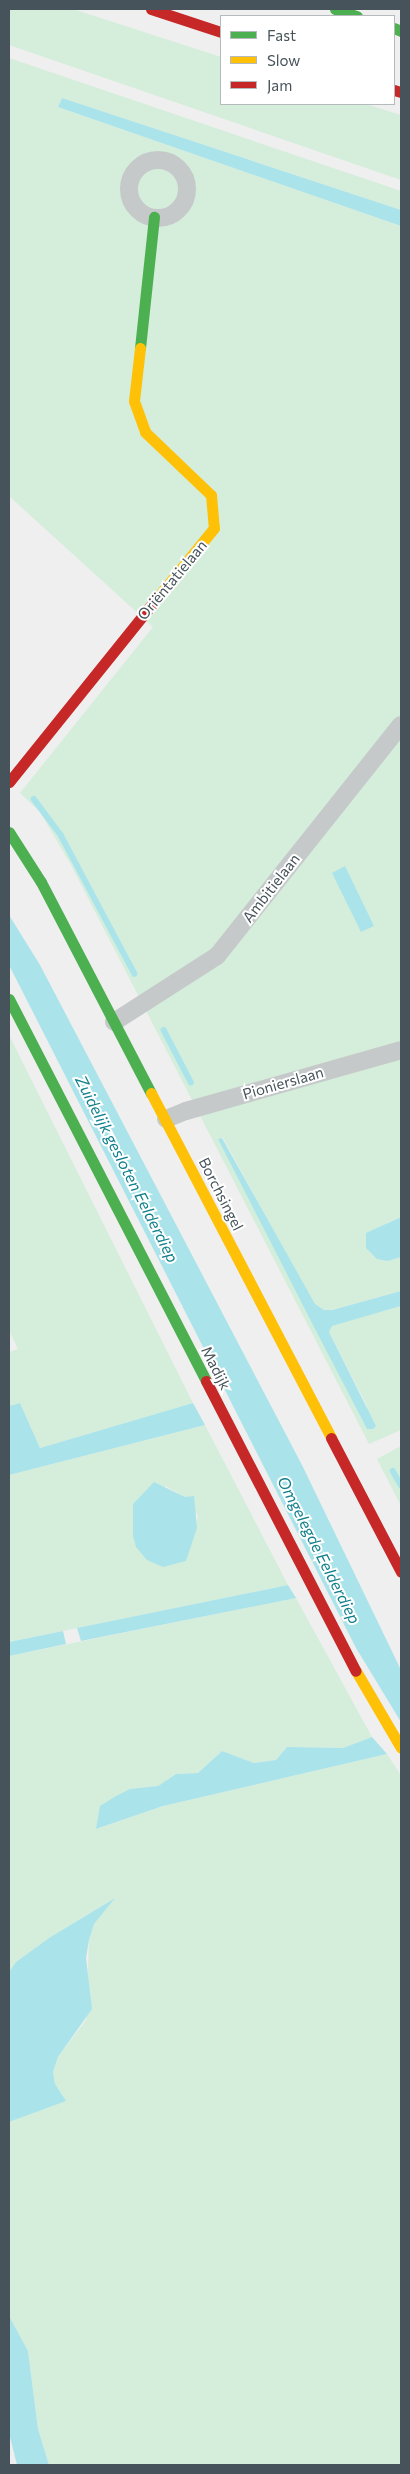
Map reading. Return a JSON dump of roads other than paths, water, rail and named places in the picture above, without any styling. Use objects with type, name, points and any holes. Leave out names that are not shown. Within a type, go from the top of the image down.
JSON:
[{"type":"main road","points":[[151,9],[220,32]]},
{"type":"main road","points":[[335,9],[354,15]]},
{"type":"main road","name":"Oriëntatielaan","points":[[9,782],[214,528],[212,495],[145,432],[134,401],[154,217]]},
{"type":"main road","name":"Borchsingel","points":[[9,832],[41,882],[401,1572]]},
{"type":"main road","name":"Madijk","points":[[9,999],[354,1667],[401,1748]]},
{"type":"street","name":"Ambitielaan","points":[[114,1022],[217,956],[401,725]]},
{"type":"street","name":"Pionierslaan","points":[[166,1119],[186,1111],[401,1050]]},
{"type":"water","points":[[62,98],[401,210],[401,226],[58,107]]},
{"type":"water","points":[[345,866],[374,926],[361,932],[332,873]]},
{"type":"water","points":[[9,915],[40,965],[302,1465],[401,1670],[401,1722],[356,1648],[9,965]]},
{"type":"water","points":[[222,1138],[315,1304],[324,1310],[332,1310],[401,1291],[401,1306],[332,1326],[329,1332],[376,1426],[373,1429],[367,1429],[314,1327],[218,1139]]},
{"type":"water","points":[[401,1217],[401,1257],[388,1261],[377,1259],[366,1248],[366,1233]]},
{"type":"water","points":[[20,1403],[40,1448],[193,1403],[205,1425],[9,1475],[9,1406]]},
{"type":"water","points":[[154,1482],[185,1497],[194,1496],[197,1528],[186,1561],[163,1567],[147,1560],[136,1547],[133,1536],[133,1504]]},
{"type":"water","points":[[288,1585],[296,1598],[81,1641],[77,1628]]},
{"type":"water","points":[[63,1631],[66,1644],[9,1656],[9,1642]]},
{"type":"water","points":[[372,1737],[387,1754],[163,1806],[96,1829],[100,1806],[116,1796],[130,1789],[158,1786],[176,1774],[198,1773],[222,1751],[254,1763],[276,1760],[287,1747],[343,1748]]},
{"type":"water","points":[[115,1898],[94,1924],[89,1940],[86,1958],[92,2009],[58,2057],[53,2072],[55,2084],[66,2101],[9,2122],[9,1972],[16,1962],[49,1938]]},
{"type":"water","points":[[9,2316],[28,2351],[38,2429],[49,2465],[17,2465],[9,2433]]},
{"type":"waterway","points":[[34,799],[61,835],[135,974]]},
{"type":"waterway","points":[[164,1030],[191,1082]]},
{"type":"waterway","points":[[393,1471],[401,1485]]},
{"type":"water label","name":"Zuidelijk gesloten Eelderdiep","points":[[127,1169]]},
{"type":"water label","name":"Omgelegde Eelderdiep","points":[[319,1550]]}]
